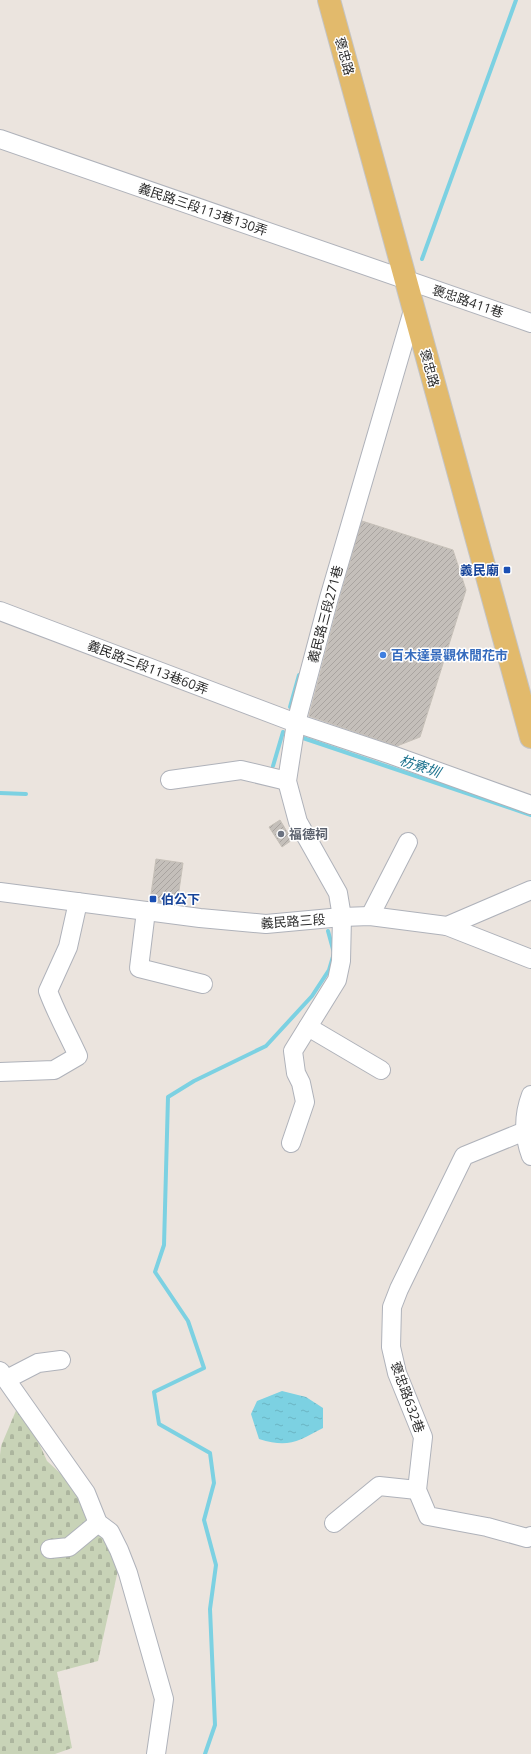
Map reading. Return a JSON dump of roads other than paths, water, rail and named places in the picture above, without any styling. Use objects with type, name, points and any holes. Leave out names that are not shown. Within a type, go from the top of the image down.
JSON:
[{"type":"main road","name":"褒忠路","points":[[329,0],[531,737]]},
{"type":"street","name":"義民路三段113巷130弄","points":[[0,139],[406,279]]},
{"type":"street","name":"褒忠路411巷","points":[[406,279],[531,323]]},
{"type":"street","name":"義民路三段271巷","points":[[291,1144],[305,1102],[301,1083],[296,1074],[293,1051],[339,975],[341,961],[342,917],[338,893],[298,822],[287,781],[296,723],[329,598],[414,307]]},
{"type":"street","name":"義民路三段113巷60弄","points":[[0,611],[296,723],[392,755],[531,805]]},
{"type":"street","points":[[170,780],[241,770],[287,781]]},
{"type":"street","points":[[370,916],[408,842]]},
{"type":"street","points":[[447,926],[531,890]]},
{"type":"street","name":"義民路三段","points":[[0,892],[146,911],[266,924],[370,916],[447,926],[531,959]]},
{"type":"street","points":[[0,1072],[54,1070],[78,1056],[55,1010],[48,990],[68,947],[78,902]]},
{"type":"street","points":[[146,911],[139,968],[203,984]]},
{"type":"street","points":[[308,1027],[381,1070]]},
{"type":"street","points":[[531,1095],[526,1110],[525,1131],[531,1156]]},
{"type":"street","name":"褒忠路632巷","points":[[525,1131],[464,1156],[392,1307],[391,1347],[397,1373],[423,1437],[417,1490],[428,1516],[487,1527],[527,1538],[531,1536]]},
{"type":"street","points":[[61,1360],[38,1363],[4,1375],[86,1493],[98,1523],[110,1532],[128,1573],[164,1699],[156,1754]]},
{"type":"street","points":[[334,1523],[379,1486],[417,1490]]},
{"type":"street","points":[[50,1549],[69,1546],[98,1523]]},
{"type":"water","points":[[282,1391],[306,1397],[323,1408],[323,1428],[306,1437],[292,1442],[278,1443],[259,1439],[251,1414],[257,1401]]},
{"type":"waterway","points":[[422,259],[516,0]]},
{"type":"waterway","points":[[290,707],[299,675]]},
{"type":"waterway","name":"枋寮圳","points":[[273,766],[283,732]]},
{"type":"waterway","name":"枋寮圳","points":[[303,738],[531,815]]},
{"type":"waterway","name":"枋寮圳","points":[[0,793],[26,794]]},
{"type":"waterway","points":[[205,1754],[215,1725],[210,1609],[216,1565],[204,1520],[214,1483],[210,1453],[159,1424],[154,1392],[204,1368],[188,1321],[155,1272],[164,1245],[168,1097],[194,1081],[266,1046],[312,996],[329,970],[334,953],[328,931]]},
{"type":"place","name":"義民廟","points":[[507,570]]},
{"type":"place","name":"百木達景觀休閒花市","points":[[383,655]]},
{"type":"place","name":"福德祠","points":[[281,834]]},
{"type":"place","name":"伯公下","points":[[153,899]]}]
